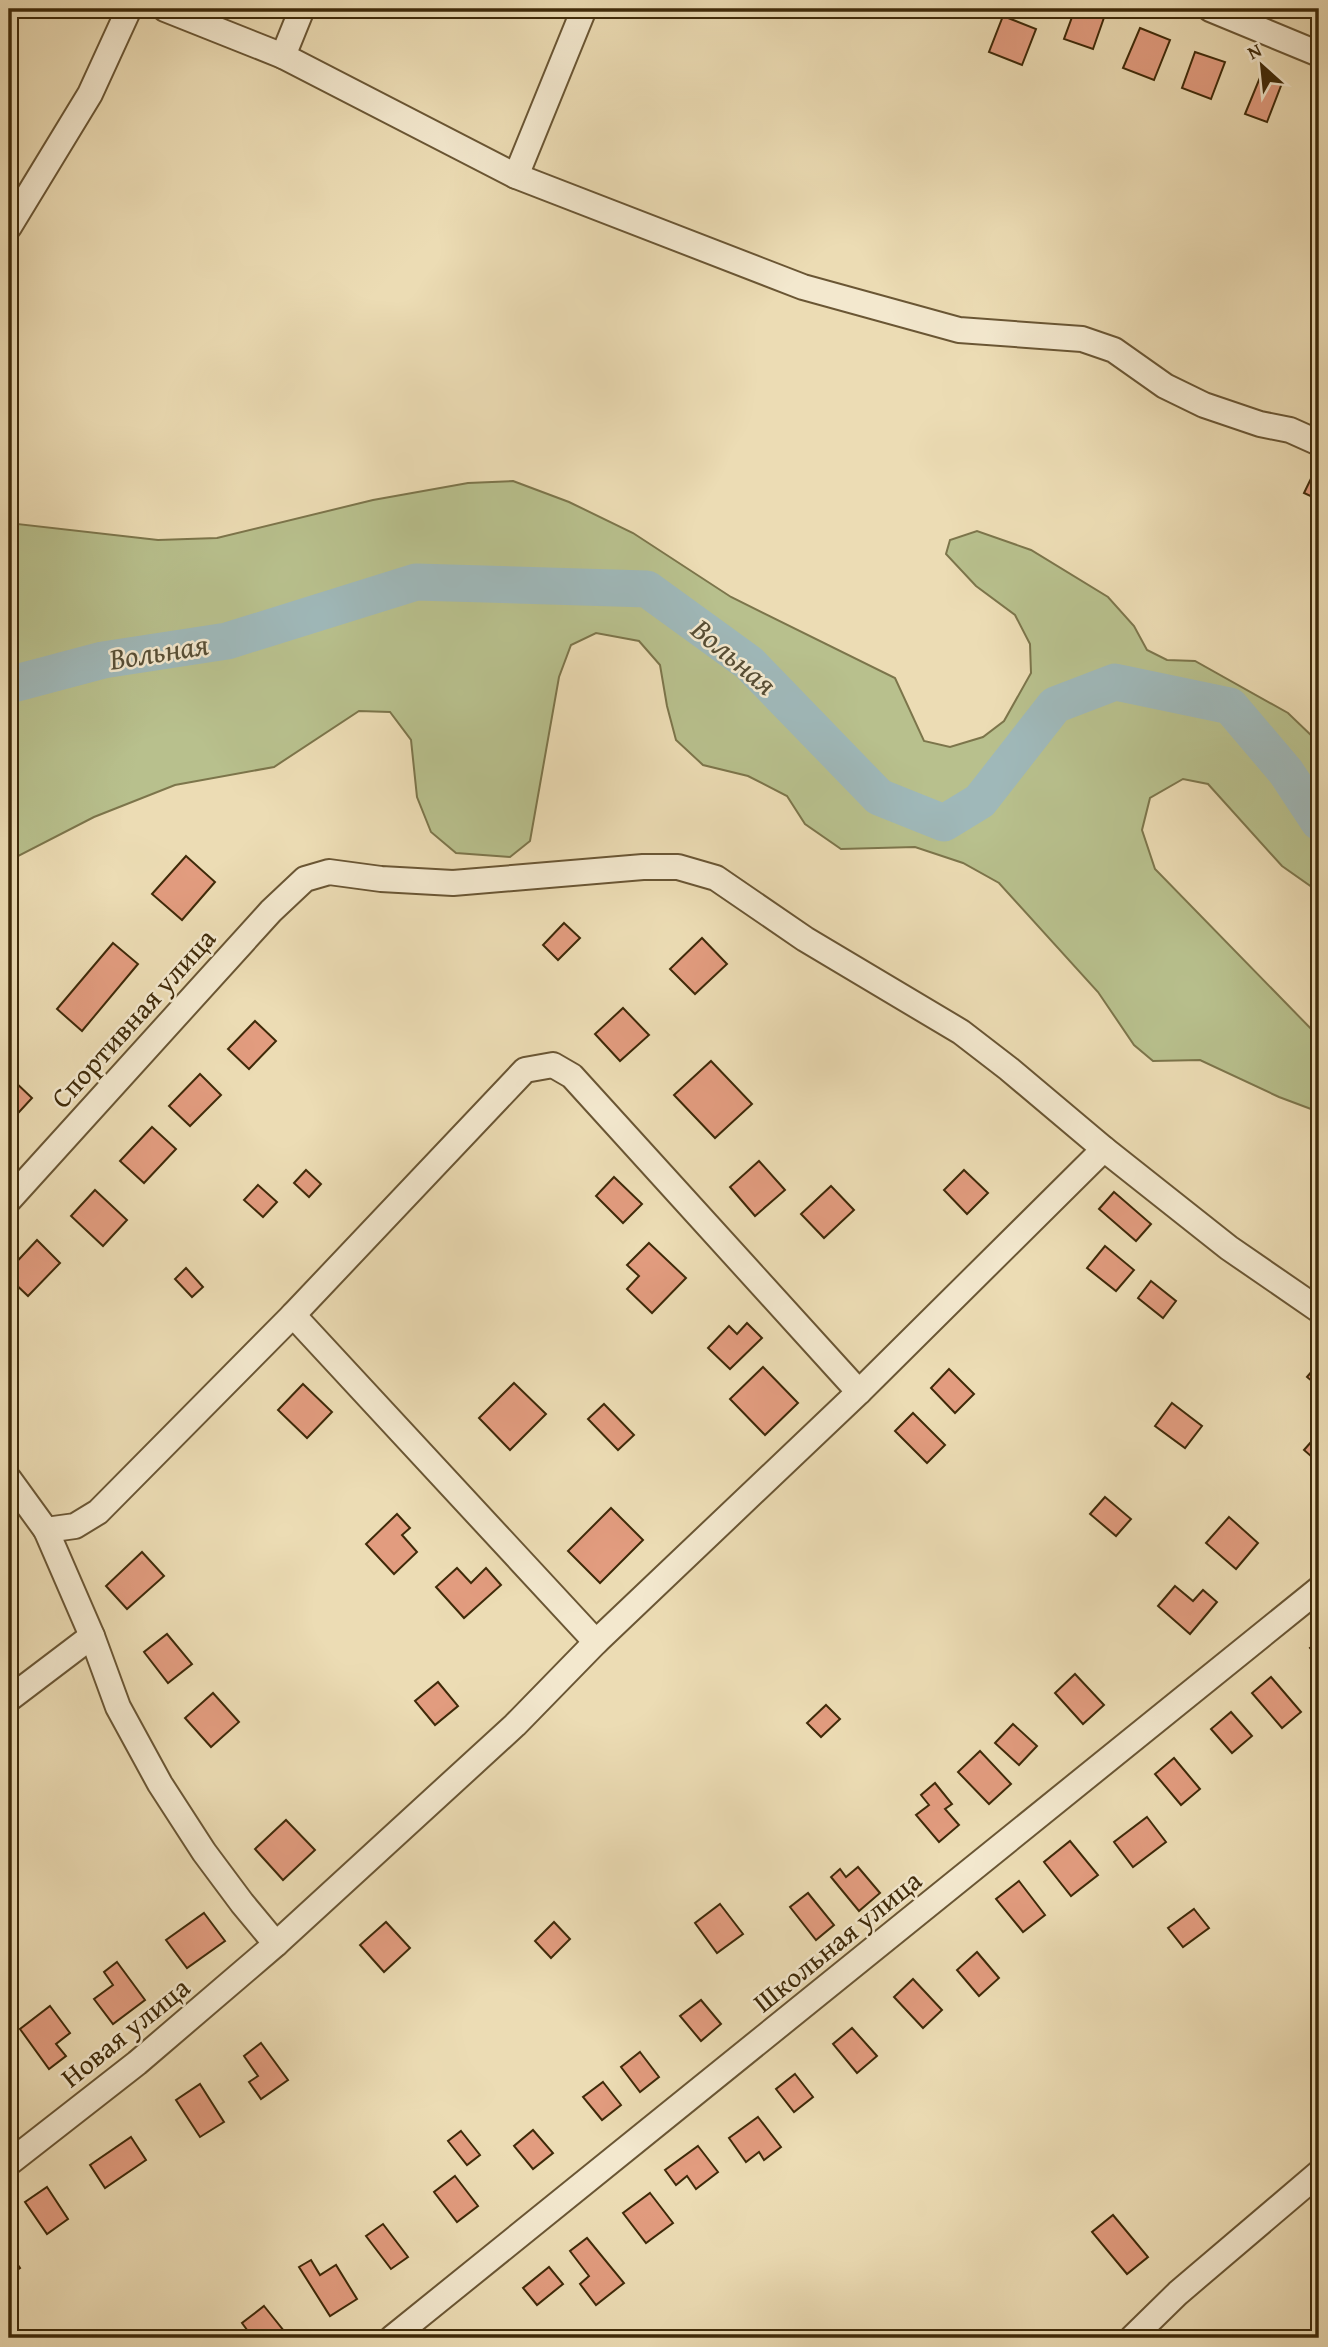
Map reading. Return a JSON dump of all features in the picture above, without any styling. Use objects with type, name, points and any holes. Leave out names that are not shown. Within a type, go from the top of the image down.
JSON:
[{"type":"street","points":[[9,227],[90,94],[129,9]]},
{"type":"street","points":[[164,9],[284,56],[516,176],[803,287],[959,330],[1082,339],[1114,350],[1165,386],[1204,405],[1260,424],[1290,430],[1319,443]]},
{"type":"street","points":[[284,56],[302,9]]},
{"type":"street","points":[[516,176],[584,9]]},
{"type":"street","points":[[1210,9],[1319,54]]},
{"type":"street","name":"Спортивная улица","points":[[9,1200],[271,911],[305,879],[329,872],[381,879],[453,883],[643,867],[678,867],[716,877],[805,939],[961,1032],[1010,1069],[1104,1149]]},
{"type":"street","points":[[46,1530],[75,1526],[98,1512],[293,1315],[525,1070],[553,1065],[572,1076],[859,1392]]},
{"type":"street","points":[[1104,1149],[1229,1248],[1309,1306],[1319,1310]]},
{"type":"street","name":"Новая улица","points":[[9,2163],[137,2063],[276,1944],[514,1725],[596,1642],[859,1392],[1104,1149]]},
{"type":"street","points":[[293,1315],[596,1642]]},
{"type":"street","points":[[9,1479],[46,1530],[92,1636],[118,1707],[160,1784],[204,1852],[276,1944]]},
{"type":"street","name":"Школьная улица","points":[[392,2338],[1319,1589]]},
{"type":"street","points":[[9,1699],[92,1636]]},
{"type":"street","points":[[1132,2338],[1178,2293],[1319,2173]]},
{"type":"green space","points":[[513,481],[569,502],[633,533],[731,597],[895,678],[924,741],[950,747],[983,737],[1004,721],[1031,673],[1030,644],[1015,615],[976,586],[946,554],[950,540],[977,531],[1031,550],[1108,597],[1134,626],[1147,650],[1167,660],[1195,661],[1288,713],[1315,739],[1319,739],[1319,892],[1282,866],[1208,784],[1183,779],[1150,798],[1142,830],[1155,869],[1319,1037],[1319,1112],[1279,1097],[1200,1060],[1153,1061],[1134,1045],[1098,992],[999,883],[963,863],[915,847],[841,849],[805,824],[787,796],[748,776],[703,765],[676,740],[660,665],[639,641],[596,633],[571,645],[559,677],[530,841],[510,857],[456,853],[431,832],[417,797],[411,740],[390,712],[359,711],[274,767],[175,785],[94,817],[9,863],[9,523],[158,540],[217,538],[373,500],[468,483]]},
{"type":"building","points":[[1075,9],[1097,9],[1106,12],[1093,49],[1064,39]]},
{"type":"building","points":[[1003,16],[1036,29],[1022,65],[989,52]]},
{"type":"building","points":[[1140,28],[1170,40],[1154,80],[1123,68]]},
{"type":"building","points":[[1195,52],[1225,62],[1211,99],[1182,88]]},
{"type":"building","points":[[1261,75],[1282,83],[1267,122],[1245,114]]},
{"type":"building","points":[[1319,462],[1319,500],[1304,493]]},
{"type":"building","points":[[186,856],[215,882],[182,920],[152,894]]},
{"type":"building","points":[[564,923],[580,938],[558,960],[543,945]]},
{"type":"building","points":[[702,938],[727,964],[695,994],[670,969]]},
{"type":"building","points":[[113,943],[138,964],[82,1031],[57,1009]]},
{"type":"building","points":[[623,1008],[649,1035],[620,1061],[595,1034]]},
{"type":"building","points":[[255,1021],[276,1041],[249,1069],[228,1049]]},
{"type":"building","points":[[711,1061],[752,1104],[715,1138],[674,1095]]},
{"type":"building","points":[[200,1074],[221,1095],[190,1126],[169,1106]]},
{"type":"building","points":[[12,1079],[32,1098],[9,1123],[9,1082]]},
{"type":"building","points":[[152,1127],[176,1149],[144,1183],[120,1161]]},
{"type":"building","points":[[759,1161],[785,1190],[755,1216],[730,1187]]},
{"type":"building","points":[[306,1170],[321,1184],[309,1197],[294,1183]]},
{"type":"building","points":[[964,1170],[988,1193],[967,1214],[944,1190]]},
{"type":"building","points":[[614,1177],[642,1204],[623,1223],[596,1196]]},
{"type":"building","points":[[258,1185],[277,1202],[263,1217],[244,1200]]},
{"type":"building","points":[[831,1186],[854,1210],[824,1238],[801,1214]]},
{"type":"building","points":[[95,1190],[127,1220],[103,1246],[71,1216]]},
{"type":"building","points":[[1114,1192],[1151,1224],[1136,1241],[1099,1209]]},
{"type":"building","points":[[37,1240],[60,1263],[28,1296],[9,1278],[9,1270]]},
{"type":"building","points":[[649,1243],[686,1278],[652,1313],[627,1289],[639,1276],[627,1265]]},
{"type":"building","points":[[1105,1246],[1134,1270],[1116,1291],[1087,1268]]},
{"type":"building","points":[[186,1268],[203,1287],[192,1297],[175,1279]]},
{"type":"building","points":[[1151,1281],[1176,1301],[1163,1318],[1138,1298]]},
{"type":"building","points":[[747,1323],[762,1338],[730,1369],[708,1348],[729,1326],[737,1334]]},
{"type":"building","points":[[1319,1363],[1319,1387],[1307,1377]]},
{"type":"building","points":[[763,1367],[798,1403],[765,1435],[730,1399]]},
{"type":"building","points":[[949,1369],[974,1394],[955,1413],[931,1388]]},
{"type":"building","points":[[514,1383],[546,1414],[510,1450],[479,1418]]},
{"type":"building","points":[[303,1384],[332,1412],[307,1438],[278,1410]]},
{"type":"building","points":[[1172,1403],[1202,1426],[1185,1448],[1155,1426]]},
{"type":"building","points":[[604,1404],[634,1435],[618,1450],[588,1419]]},
{"type":"building","points":[[913,1413],[945,1445],[927,1463],[895,1431]]},
{"type":"building","points":[[1319,1433],[1319,1463],[1304,1450]]},
{"type":"building","points":[[1105,1497],[1131,1519],[1116,1536],[1090,1514]]},
{"type":"building","points":[[611,1508],[643,1540],[600,1583],[568,1551]]},
{"type":"building","points":[[397,1514],[410,1528],[402,1535],[417,1552],[394,1574],[366,1544]]},
{"type":"building","points":[[1229,1517],[1258,1543],[1236,1569],[1206,1543]]},
{"type":"building","points":[[142,1552],[164,1576],[127,1609],[106,1586]]},
{"type":"building","points":[[457,1568],[471,1583],[486,1568],[501,1585],[464,1618],[436,1587]]},
{"type":"building","points":[[1175,1586],[1193,1601],[1203,1590],[1217,1602],[1190,1634],[1158,1606]]},
{"type":"building","points":[[167,1634],[192,1664],[168,1683],[144,1652]]},
{"type":"building","points":[[1319,1641],[1319,1659],[1310,1648]]},
{"type":"building","points":[[1075,1674],[1104,1705],[1083,1724],[1055,1693]]},
{"type":"building","points":[[1271,1677],[1301,1712],[1282,1728],[1252,1693]]},
{"type":"building","points":[[438,1682],[458,1706],[435,1725],[415,1701]]},
{"type":"building","points":[[213,1693],[239,1722],[211,1747],[185,1718]]},
{"type":"building","points":[[826,1705],[840,1719],[821,1737],[807,1723]]},
{"type":"building","points":[[1231,1712],[1252,1736],[1232,1753],[1211,1729]]},
{"type":"building","points":[[1013,1724],[1037,1746],[1019,1765],[995,1743]]},
{"type":"building","points":[[980,1751],[1011,1784],[989,1804],[958,1772]]},
{"type":"building","points":[[1174,1758],[1200,1789],[1181,1805],[1155,1774]]},
{"type":"building","points":[[935,1783],[952,1804],[945,1809],[959,1825],[939,1842],[916,1815],[929,1805],[921,1795]]},
{"type":"building","points":[[1147,1817],[1166,1842],[1133,1867],[1114,1842]]},
{"type":"building","points":[[286,1820],[315,1850],[283,1880],[255,1849]]},
{"type":"building","points":[[1070,1841],[1098,1875],[1071,1896],[1044,1862]]},
{"type":"building","points":[[858,1867],[880,1893],[859,1911],[831,1877],[840,1869],[846,1877]]},
{"type":"building","points":[[1019,1881],[1045,1915],[1023,1932],[996,1899]]},
{"type":"building","points":[[808,1893],[834,1925],[816,1940],[790,1907]]},
{"type":"building","points":[[720,1904],[743,1934],[717,1953],[695,1923]]},
{"type":"building","points":[[1194,1909],[1209,1928],[1183,1947],[1168,1928]]},
{"type":"building","points":[[204,1913],[225,1941],[187,1968],[166,1940]]},
{"type":"building","points":[[386,1922],[410,1948],[384,1972],[360,1945]]},
{"type":"building","points":[[554,1922],[570,1939],[551,1958],[535,1941]]},
{"type":"building","points":[[977,1952],[999,1978],[979,1996],[957,1970]]},
{"type":"building","points":[[117,1962],[145,2000],[113,2024],[94,1999],[113,1985],[104,1972]]},
{"type":"building","points":[[913,1979],[942,2010],[923,2028],[894,1997]]},
{"type":"building","points":[[701,2000],[721,2024],[701,2041],[680,2016]]},
{"type":"building","points":[[50,2006],[70,2033],[56,2044],[66,2056],[49,2069],[20,2029]]},
{"type":"building","points":[[852,2028],[877,2056],[857,2073],[833,2044]]},
{"type":"building","points":[[261,2043],[288,2080],[261,2099],[249,2082],[258,2076],[244,2056]]},
{"type":"building","points":[[640,2052],[659,2077],[640,2092],[621,2067]]},
{"type":"building","points":[[795,2074],[813,2097],[794,2112],[776,2089]]},
{"type":"building","points":[[603,2082],[621,2105],[602,2120],[583,2097]]},
{"type":"building","points":[[200,2084],[224,2122],[200,2137],[176,2100]]},
{"type":"building","points":[[758,2117],[781,2147],[764,2160],[759,2152],[746,2162],[729,2138]]},
{"type":"building","points":[[533,2130],[553,2153],[533,2169],[514,2146]]},
{"type":"building","points":[[461,2131],[480,2155],[467,2165],[448,2141]]},
{"type":"building","points":[[131,2137],[146,2160],[105,2188],[90,2165]]},
{"type":"building","points":[[698,2146],[718,2172],[696,2189],[687,2176],[676,2185],[665,2170]]},
{"type":"building","points":[[455,2176],[478,2206],[457,2222],[434,2192]]},
{"type":"building","points":[[47,2187],[68,2219],[47,2234],[25,2202]]},
{"type":"building","points":[[650,2193],[673,2223],[646,2243],[623,2213]]},
{"type":"building","points":[[1113,2215],[1148,2257],[1127,2274],[1092,2232]]},
{"type":"building","points":[[383,2224],[408,2257],[391,2269],[366,2236]]},
{"type":"building","points":[[587,2238],[624,2283],[596,2305],[580,2284],[589,2276],[570,2251]]},
{"type":"building","points":[[9,2252],[20,2268],[9,2276]]},
{"type":"building","points":[[311,2260],[320,2275],[336,2265],[357,2299],[330,2316],[299,2267]]},
{"type":"building","points":[[549,2267],[563,2284],[537,2305],[523,2288]]},
{"type":"building","points":[[264,2306],[284,2331],[273,2338],[253,2338],[242,2323]]},
{"type":"waterway","name":"Вольная","points":[[9,685],[103,660],[227,641],[416,582],[647,589],[749,663],[879,797],[944,823],[980,801],[1055,705],[1115,682],[1230,706],[1286,772],[1319,822]]}]
